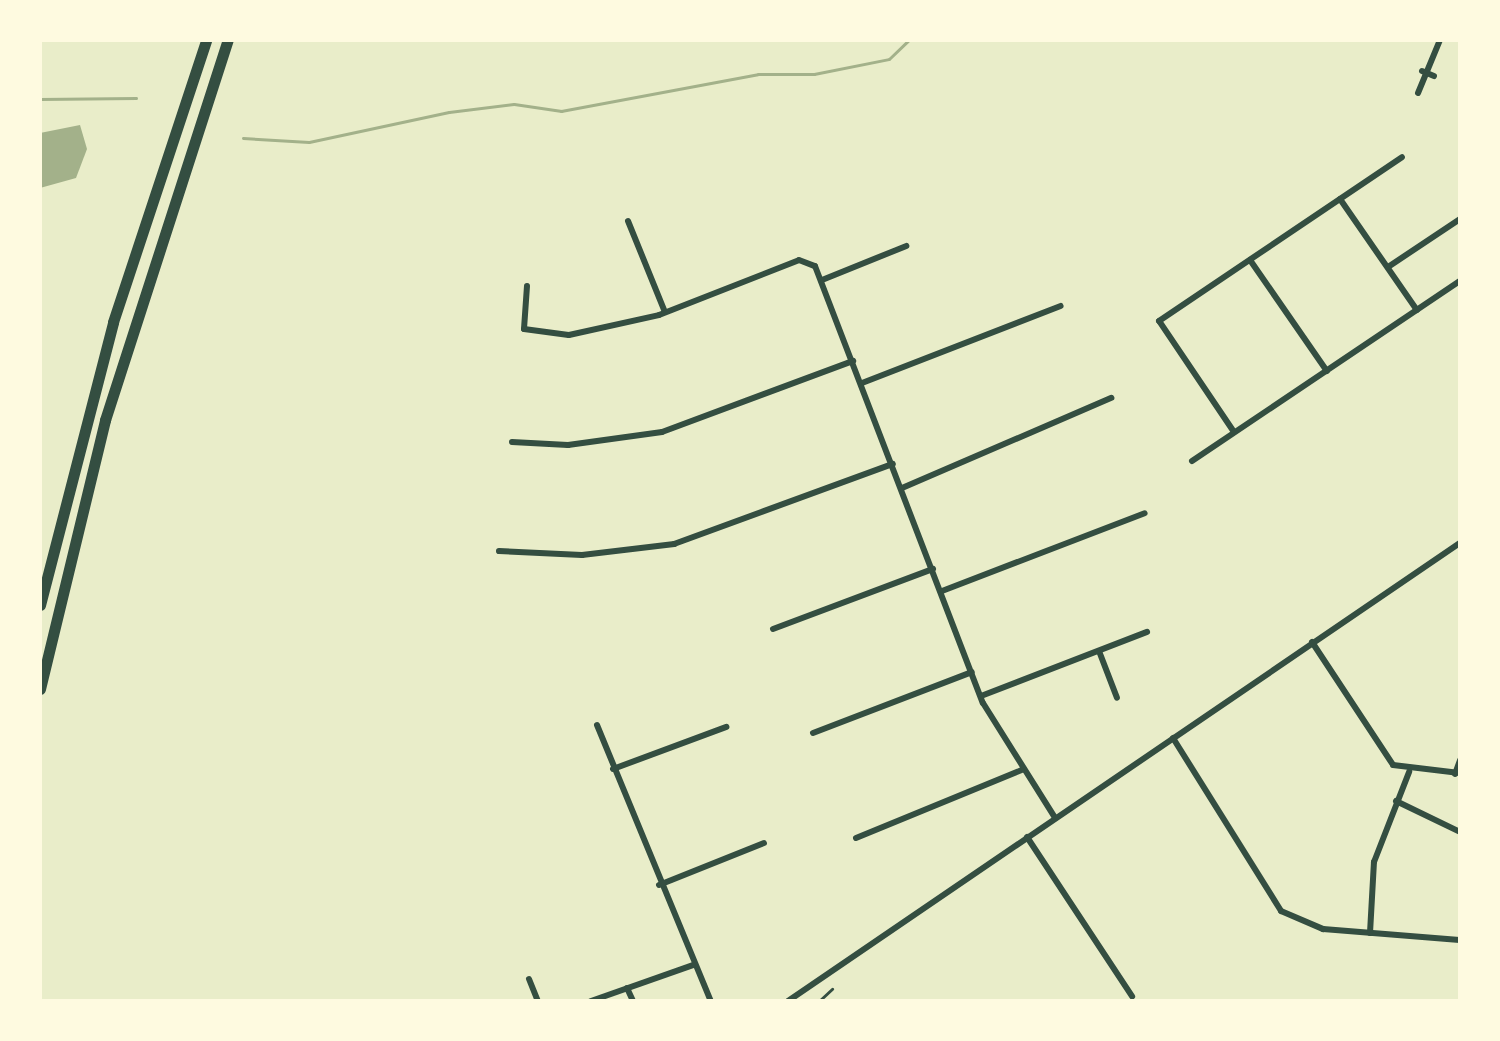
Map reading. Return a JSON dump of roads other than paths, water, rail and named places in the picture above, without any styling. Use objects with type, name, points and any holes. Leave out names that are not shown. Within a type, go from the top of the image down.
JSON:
[{"type":"highway","points":[[40,605],[113,322],[206,40]]},
{"type":"highway","points":[[40,689],[105,420],[228,40]]},
{"type":"street","points":[[1418,93],[1422,71],[1440,40]]},
{"type":"street","points":[[1422,71],[1434,76]]},
{"type":"street","points":[[1234,432],[1159,321],[1402,157]]},
{"type":"street","points":[[1340,199],[1417,310]]},
{"type":"street","points":[[1388,267],[1460,219]]},
{"type":"street","points":[[628,221],[665,312]]},
{"type":"street","points":[[822,280],[906,246]]},
{"type":"street","points":[[527,286],[521,325],[531,332],[608,331],[799,260],[815,266],[981,696],[1022,770],[1055,818]]},
{"type":"street","points":[[1250,260],[1327,371]]},
{"type":"street","points":[[1192,461],[1460,281]]},
{"type":"street","points":[[862,383],[1061,306]]},
{"type":"street","points":[[512,442],[568,445],[662,432],[853,361]]},
{"type":"street","points":[[1095,392],[1099,404]]},
{"type":"street","points":[[902,488],[1111,398]]},
{"type":"street","points":[[499,551],[582,555],[674,544],[893,464]]},
{"type":"street","points":[[942,591],[1145,513]]},
{"type":"street","points":[[788,1001],[1460,543]]},
{"type":"street","points":[[773,629],[933,569]]},
{"type":"street","points":[[981,696],[1147,632]]},
{"type":"street","points":[[1312,642],[1381,754],[1409,772],[1457,774],[1460,760]]},
{"type":"street","points":[[1099,651],[1117,698]]},
{"type":"street","points":[[813,733],[972,672]]},
{"type":"street","points":[[597,725],[659,885],[711,1001]]},
{"type":"street","points":[[613,769],[726,727]]},
{"type":"street","points":[[1173,738],[1281,911],[1323,929],[1460,940]]},
{"type":"street","points":[[856,838],[1022,770]]},
{"type":"street","points":[[1370,933],[1374,862],[1409,772]]},
{"type":"street","points":[[1396,801],[1460,832]]},
{"type":"street","points":[[1027,837],[1132,996]]},
{"type":"street","points":[[659,885],[764,843]]},
{"type":"street","points":[[591,1001],[693,965]]},
{"type":"street","points":[[529,979],[538,1001]]},
{"type":"street","points":[[627,988],[633,1001]]},
{"type":"lane","points":[[819,1001],[832,989]]},
{"type":"waterway","points":[[243,138],[309,142],[449,112],[514,104],[561,111],[758,74],[814,74],[889,59],[909,40]]},
{"type":"waterway","points":[[40,99],[136,98]]}]
